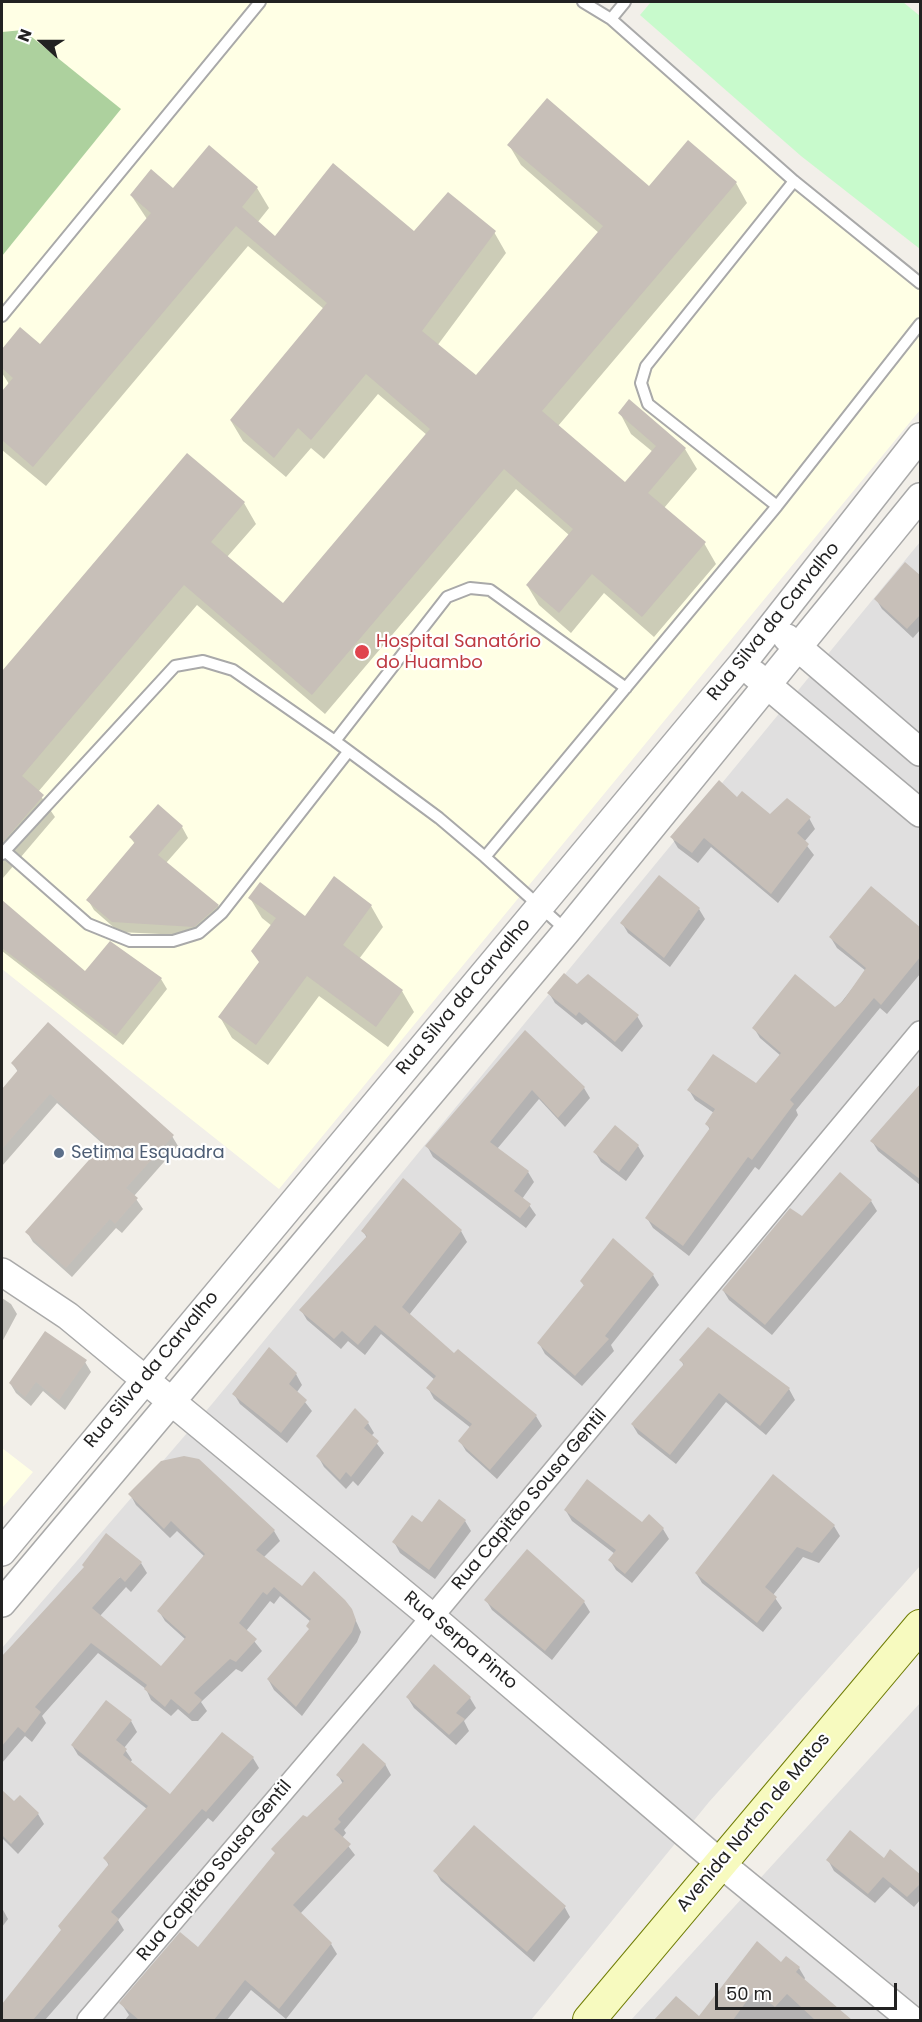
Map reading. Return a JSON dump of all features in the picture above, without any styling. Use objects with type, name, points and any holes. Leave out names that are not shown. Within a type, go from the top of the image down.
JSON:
[{"type":"main road","name":"Avenida Norton de Matos","points":[[589,2020],[921,1626]]},
{"type":"street","name":"Rua Silva da Carvalho","points":[[2,1553],[143,1380],[262,1241],[742,664],[921,437]]},
{"type":"street","name":"Rua Silva da Carvalho","points":[[2,1603],[567,931],[921,497]]},
{"type":"street","points":[[772,625],[921,752]]},
{"type":"street","points":[[742,664],[921,813]]},
{"type":"street","name":"Rua Capitão Sousa Gentil","points":[[88,2020],[432,1617],[921,1032]]},
{"type":"street","points":[[418,1053],[444,1075]]},
{"type":"street","points":[[262,1241],[288,1265]]},
{"type":"street","name":"Rua Serpa Pinto","points":[[2,1272],[68,1316],[170,1403],[432,1617],[720,1863],[912,2020]]},
{"type":"street","points":[[2,1553],[27,1574]]},
{"type":"lane","points":[[2,316],[260,2]]},
{"type":"lane","points":[[583,2],[611,19],[794,181],[921,283]]},
{"type":"lane","points":[[611,19],[625,2]]},
{"type":"lane","points":[[777,506],[648,404],[641,383],[646,366],[794,181]]},
{"type":"lane","points":[[484,857],[777,506],[921,324]]},
{"type":"lane","points":[[335,741],[447,597],[470,588],[490,590],[626,688]]},
{"type":"lane","points":[[348,752],[222,913],[199,933],[173,941],[130,941],[88,924],[4,853],[175,666],[203,661],[233,670],[335,741],[439,819],[567,931]]},
{"type":"shaded area","name":"Hospital Sanatório do Huambo","points":[[2,2],[583,2],[920,283],[920,410],[279,1189],[2,969]]},
{"type":"shaded area","points":[[920,542],[920,1566],[709,1802],[531,2020],[2,2020],[2,1648],[212,1404]]},
{"type":"shaded area","points":[[2,1448],[33,1472],[2,1508]]},
{"type":"shaded area","points":[[920,1703],[920,2020],[631,2020]]},
{"type":"green space","points":[[651,2],[903,2],[920,16],[920,249],[801,156],[640,15]]},
{"type":"green space","points":[[23,30],[121,109],[2,256],[2,32]]},
{"type":"building","points":[[547,98],[649,186],[688,140],[737,182],[542,411],[625,482],[656,446],[618,413],[629,399],[686,448],[648,493],[706,542],[642,617],[592,574],[559,613],[526,585],[573,529],[504,469],[312,695],[184,585],[22,776],[44,795],[2,843],[2,671],[187,453],[245,502],[211,542],[283,603],[430,429],[366,374],[311,440],[298,428],[274,458],[230,420],[327,303],[236,226],[33,467],[2,440],[2,391],[13,378],[2,368],[2,349],[20,327],[40,344],[151,213],[130,195],[151,169],[173,188],[209,145],[258,187],[242,207],[275,236],[333,163],[414,231],[448,192],[496,231],[422,331],[476,375],[603,226],[507,145]]},
{"type":"building","points":[[905,562],[921,576],[921,614],[907,629],[874,599]]},
{"type":"building","points":[[719,780],[737,797],[742,791],[770,814],[787,798],[811,817],[797,833],[809,844],[771,894],[704,838],[692,853],[670,837]]},
{"type":"building","points":[[158,804],[183,826],[158,855],[219,905],[194,927],[112,922],[86,900],[135,842],[129,837]]},
{"type":"building","points":[[659,875],[700,908],[664,958],[620,923]]},
{"type":"building","points":[[334,876],[372,905],[343,945],[403,990],[376,1027],[307,976],[256,1045],[218,1017],[259,962],[251,951],[276,918],[248,898],[260,882],[305,916]]},
{"type":"building","points":[[871,886],[921,928],[921,956],[881,1005],[874,998],[790,1100],[794,1104],[752,1160],[748,1157],[683,1246],[645,1218],[710,1128],[705,1124],[715,1109],[687,1090],[713,1054],[756,1083],[781,1053],[752,1028],[795,974],[835,1007],[843,1001],[866,968],[829,937]]},
{"type":"building","points":[[2,900],[85,971],[110,941],[162,978],[116,1036],[2,948]]},
{"type":"building","points":[[564,973],[577,984],[588,974],[639,1015],[615,1042],[579,1012],[576,1016],[547,993]]},
{"type":"building","points":[[48,1022],[174,1135],[126,1188],[138,1198],[115,1224],[110,1219],[66,1268],[25,1232],[104,1143],[50,1094],[2,1149],[2,1089],[18,1070],[11,1063]]},
{"type":"building","points":[[525,1030],[585,1087],[558,1118],[532,1090],[490,1142],[529,1171],[514,1191],[531,1204],[520,1218],[425,1146]]},
{"type":"building","points":[[921,1083],[921,1180],[870,1141]]},
{"type":"building","points":[[615,1125],[639,1145],[619,1172],[593,1152]]},
{"type":"building","points":[[840,1172],[872,1200],[765,1325],[722,1290],[790,1208],[802,1216]]},
{"type":"building","points":[[403,1178],[462,1230],[402,1307],[454,1353],[458,1349],[537,1415],[490,1470],[458,1441],[472,1424],[426,1388],[436,1376],[375,1325],[358,1345],[342,1331],[334,1339],[299,1310],[367,1236],[361,1231]]},
{"type":"building","points":[[613,1238],[654,1274],[605,1336],[609,1339],[575,1376],[537,1343],[584,1285],[580,1281]]},
{"type":"building","points":[[708,1327],[790,1388],[760,1426],[719,1393],[670,1455],[631,1424],[684,1364],[679,1360]]},
{"type":"building","points":[[45,1331],[87,1360],[59,1400],[36,1382],[25,1397],[9,1383]]},
{"type":"building","points":[[269,1347],[297,1373],[289,1384],[307,1400],[281,1433],[232,1394]]},
{"type":"building","points":[[355,1408],[369,1422],[364,1428],[379,1441],[351,1477],[346,1472],[340,1480],[316,1456]]},
{"type":"building","points":[[184,1456],[199,1459],[275,1530],[256,1550],[302,1586],[314,1571],[345,1600],[356,1620],[352,1632],[296,1707],[267,1679],[309,1629],[306,1626],[311,1619],[274,1587],[267,1595],[263,1592],[239,1623],[257,1639],[236,1662],[230,1659],[194,1693],[202,1700],[189,1714],[171,1699],[165,1707],[144,1689],[147,1685],[91,1643],[35,1707],[41,1712],[25,1733],[18,1727],[2,1746],[2,1656],[84,1567],[82,1565],[106,1533],[142,1562],[125,1582],[120,1577],[92,1608],[161,1666],[186,1637],[157,1611],[205,1554],[171,1521],[164,1529],[128,1494],[161,1461]]},
{"type":"building","points":[[773,1474],[835,1525],[812,1553],[797,1547],[765,1587],[777,1597],[757,1623],[695,1573]]},
{"type":"building","points":[[587,1479],[642,1522],[649,1514],[664,1528],[625,1574],[608,1560],[616,1550],[564,1510]]},
{"type":"building","points":[[439,1499],[466,1520],[429,1570],[392,1542],[412,1515],[422,1522]]},
{"type":"building","points":[[527,1549],[585,1601],[545,1651],[484,1600]]},
{"type":"building","points":[[434,1664],[471,1697],[456,1713],[465,1719],[449,1735],[406,1697]]},
{"type":"building","points":[[106,1700],[132,1720],[116,1740],[127,1749],[123,1755],[170,1794],[222,1732],[254,1757],[206,1812],[202,1809],[111,1912],[119,1919],[33,2020],[2,2020],[2,2004],[61,1930],[58,1926],[109,1864],[103,1858],[148,1806],[71,1745]]},
{"type":"building","points":[[363,1743],[386,1764],[338,1819],[341,1822],[334,1829],[351,1844],[293,1905],[332,1943],[279,2009],[245,1980],[214,2020],[139,2020],[119,2003],[180,1932],[198,1947],[275,1853],[271,1849],[303,1815],[307,1817],[344,1781],[336,1775]]},
{"type":"building","points":[[2,1790],[14,1801],[20,1795],[39,1813],[11,1844],[2,1835]]},
{"type":"building","points":[[474,1825],[566,1906],[527,1952],[433,1871]]},
{"type":"building","points":[[850,1830],[884,1858],[890,1849],[921,1875],[921,1883],[907,1897],[883,1877],[868,1894],[826,1860]]},
{"type":"building","points":[[757,1941],[781,1962],[786,1956],[800,1967],[796,1972],[852,2020],[815,2020],[787,1994],[775,2007],[754,1991],[733,2020],[654,2020],[676,1996],[699,2016]]},
{"type":"place","name":"Hospital Sanatório do Huambo","points":[[362,652]]},
{"type":"place","name":"Setima Esquadra","points":[[59,1153]]}]
